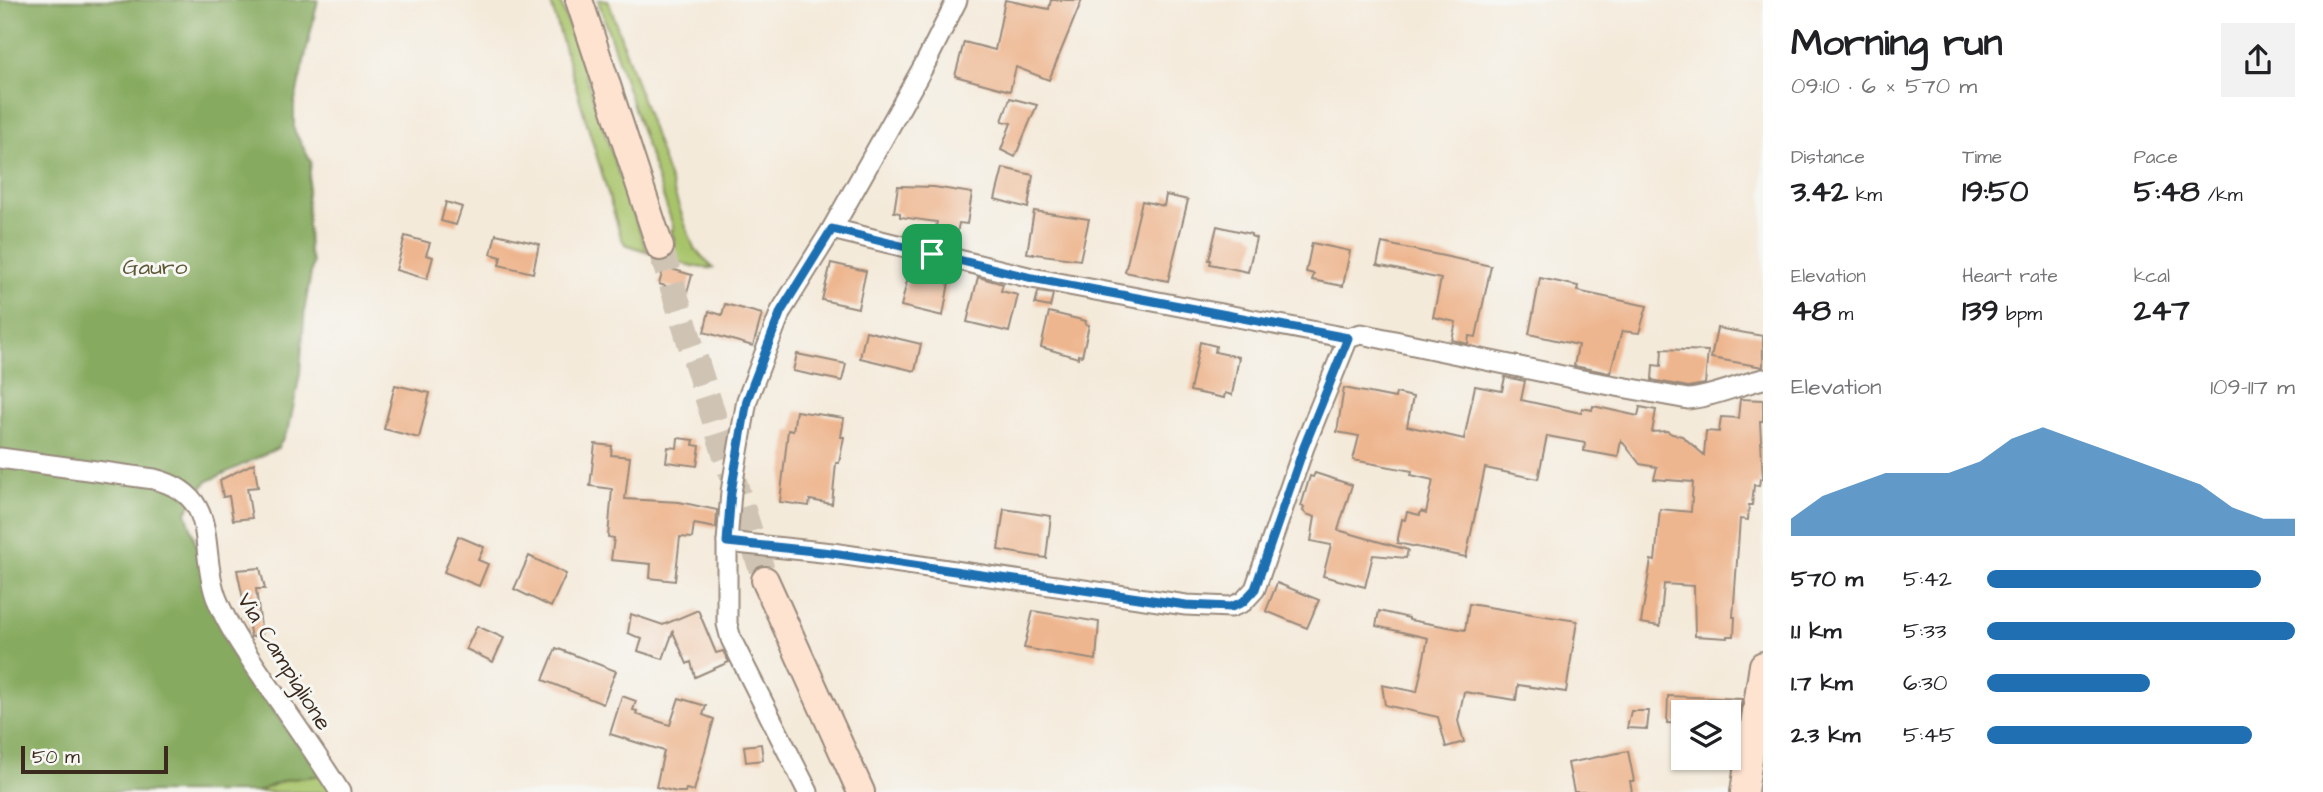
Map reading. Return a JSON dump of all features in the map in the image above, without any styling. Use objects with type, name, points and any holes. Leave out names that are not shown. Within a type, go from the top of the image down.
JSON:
[{"type":"main road","points":[[579,0],[660,247]]},
{"type":"main road","points":[[765,580],[861,792]]},
{"type":"main road","points":[[1744,792],[1763,665]]},
{"type":"street","points":[[808,792],[727,624],[727,542],[731,492],[747,400],[781,311],[832,229],[926,62],[957,0]]},
{"type":"street","points":[[832,229],[1032,278],[1348,338],[1361,334],[1688,399],[1703,398],[1763,379]]},
{"type":"street","points":[[727,542],[846,555],[1186,605],[1231,607],[1243,602],[1255,589],[1304,447],[1348,338]]},
{"type":"street","name":"Via Campiglione","points":[[0,458],[154,479],[171,483],[185,492],[196,505],[203,520],[216,596],[244,650],[340,792]]},
{"type":"green space","name":"Gauro","points":[[0,0],[318,0],[294,105],[294,130],[311,162],[307,197],[309,252],[313,262],[305,307],[300,374],[289,428],[278,448],[206,482],[186,512],[215,606],[263,697],[322,775],[285,780],[256,792],[0,792]]},
{"type":"green space","points":[[550,0],[560,0],[647,251],[675,241],[671,230],[674,229],[598,0],[608,0],[694,248],[713,268],[681,263],[625,244]]},
{"type":"green space","points":[[322,775],[333,792],[256,792],[285,780]]},
{"type":"building","points":[[1005,0],[1049,9],[1051,0],[1082,0],[1049,80],[1016,67],[1010,91],[955,76],[964,42],[995,50]]},
{"type":"building","points":[[1010,98],[1037,105],[1015,157],[1001,150],[1011,123],[1002,121]]},
{"type":"building","points":[[1003,168],[1033,175],[1028,208],[995,199]]},
{"type":"building","points":[[898,186],[934,187],[972,193],[967,224],[959,223],[955,243],[934,239],[937,222],[900,217],[900,213],[894,212]]},
{"type":"building","points":[[1166,195],[1188,200],[1168,281],[1125,272],[1142,201],[1164,206]]},
{"type":"building","points":[[446,202],[462,207],[456,225],[441,221]]},
{"type":"building","points":[[1034,211],[1089,219],[1080,260],[1027,253]]},
{"type":"building","points":[[1217,226],[1251,234],[1256,238],[1248,272],[1210,264]]},
{"type":"building","points":[[496,234],[539,244],[533,273],[499,265],[501,257],[491,254]]},
{"type":"building","points":[[405,236],[430,243],[426,255],[433,257],[427,279],[396,270]]},
{"type":"building","points":[[1312,243],[1350,251],[1343,286],[1312,280],[1314,274],[1306,272]]},
{"type":"building","points":[[1382,243],[1491,266],[1476,337],[1469,336],[1468,344],[1452,340],[1456,322],[1433,317],[1441,279],[1377,265]]},
{"type":"building","points":[[831,263],[866,271],[858,308],[822,300]]},
{"type":"building","points":[[929,265],[951,271],[943,316],[901,306],[910,269],[928,273]]},
{"type":"building","points":[[664,267],[692,275],[687,293],[659,284]]},
{"type":"building","points":[[978,277],[1003,284],[1001,291],[1018,295],[1009,332],[967,322]]},
{"type":"building","points":[[1540,278],[1578,286],[1577,291],[1647,306],[1639,333],[1622,331],[1610,373],[1574,366],[1578,345],[1529,334]]},
{"type":"building","points":[[1038,292],[1053,294],[1050,307],[1035,304]]},
{"type":"building","points":[[725,304],[762,314],[753,346],[704,332],[709,311],[722,315]]},
{"type":"building","points":[[1049,312],[1086,321],[1085,324],[1089,325],[1082,356],[1078,355],[1078,358],[1041,347]]},
{"type":"building","points":[[1717,328],[1763,336],[1763,367],[1711,358]]},
{"type":"building","points":[[866,331],[921,344],[915,371],[860,358]]},
{"type":"building","points":[[1200,342],[1216,346],[1215,352],[1239,357],[1232,395],[1225,393],[1224,398],[1190,391]]},
{"type":"building","points":[[1662,349],[1708,351],[1705,384],[1688,387],[1652,380],[1653,365],[1661,366]]},
{"type":"building","points":[[797,354],[846,364],[842,381],[793,371]]},
{"type":"building","points":[[1505,377],[1525,381],[1521,400],[1581,413],[1582,408],[1592,410],[1593,406],[1638,416],[1640,407],[1656,410],[1652,432],[1667,431],[1682,436],[1704,455],[1706,431],[1719,432],[1721,417],[1738,418],[1740,399],[1763,400],[1763,421],[1760,421],[1763,479],[1760,479],[1759,486],[1754,485],[1748,520],[1740,519],[1734,636],[1695,636],[1694,586],[1664,584],[1660,626],[1641,623],[1651,560],[1655,561],[1660,509],[1691,512],[1693,482],[1654,479],[1657,467],[1640,464],[1621,440],[1618,457],[1584,451],[1585,443],[1547,436],[1538,479],[1485,468],[1466,557],[1397,543],[1402,519],[1405,520],[1407,512],[1420,515],[1421,511],[1426,513],[1433,480],[1411,475],[1412,471],[1353,460],[1359,436],[1337,432],[1344,388],[1395,398],[1396,393],[1413,397],[1407,426],[1464,439],[1475,386],[1502,391]]},
{"type":"building","points":[[395,385],[430,393],[419,438],[384,429]]},
{"type":"building","points":[[796,411],[844,418],[841,437],[844,437],[839,463],[836,463],[832,504],[810,500],[809,506],[780,502],[788,430],[793,431]]},
{"type":"building","points":[[678,438],[694,440],[693,445],[700,446],[697,466],[666,462],[668,447],[677,448]]},
{"type":"building","points":[[595,444],[612,446],[611,455],[630,457],[625,499],[679,502],[717,510],[716,528],[694,524],[692,538],[680,537],[675,581],[650,578],[651,564],[611,560],[614,538],[608,537],[612,489],[590,486]]},
{"type":"building","points":[[254,463],[258,487],[247,488],[252,518],[233,520],[229,496],[223,497],[220,480]]},
{"type":"building","points":[[1315,473],[1352,485],[1338,530],[1408,550],[1406,558],[1373,555],[1365,587],[1323,576],[1331,545],[1311,541],[1315,517],[1306,514],[1301,506],[1310,476],[1313,477]]},
{"type":"building","points":[[1004,509],[1051,516],[1046,558],[998,550]]},
{"type":"building","points":[[458,536],[484,547],[478,560],[488,564],[479,586],[444,572]]},
{"type":"building","points":[[529,556],[566,574],[551,607],[514,589]]},
{"type":"building","points":[[260,568],[265,589],[256,589],[262,635],[251,637],[237,570]]},
{"type":"building","points":[[1277,583],[1319,600],[1307,628],[1266,611]]},
{"type":"building","points":[[1469,604],[1577,621],[1566,692],[1518,685],[1516,700],[1464,692],[1458,721],[1464,742],[1446,747],[1438,717],[1385,705],[1382,685],[1417,692],[1428,638],[1376,626],[1379,611],[1409,620],[1465,630]]},
{"type":"building","points":[[698,610],[716,653],[723,651],[729,662],[695,677],[691,662],[687,664],[673,632],[663,659],[638,651],[642,639],[628,633],[631,614],[663,625]]},
{"type":"building","points":[[1033,611],[1099,622],[1096,660],[1024,648]]},
{"type":"building","points":[[477,626],[504,638],[493,662],[466,649]]},
{"type":"building","points":[[556,648],[616,671],[603,704],[543,680]]},
{"type":"building","points":[[622,696],[636,701],[633,710],[637,711],[636,714],[670,725],[679,698],[706,706],[703,715],[714,719],[694,791],[686,789],[685,792],[677,792],[656,787],[664,751],[610,734]]},
{"type":"building","points":[[1668,696],[1742,699],[1741,706],[1741,700],[1671,700],[1671,723],[1667,723]]},
{"type":"building","points":[[1631,711],[1649,711],[1647,729],[1627,728]]},
{"type":"building","points":[[761,744],[763,760],[746,762],[744,746]]},
{"type":"building","points":[[1628,751],[1634,781],[1630,781],[1632,792],[1574,792],[1568,763]]},
{"type":"tunnel","points":[[660,247],[765,580]]},
{"type":"route","points":[[832,229],[932,254],[1032,278],[1348,338],[1304,447],[1255,589],[1243,602],[1231,607],[1186,605],[1029,580],[832,553],[727,542],[731,492],[747,400],[781,311],[832,229]]}]
